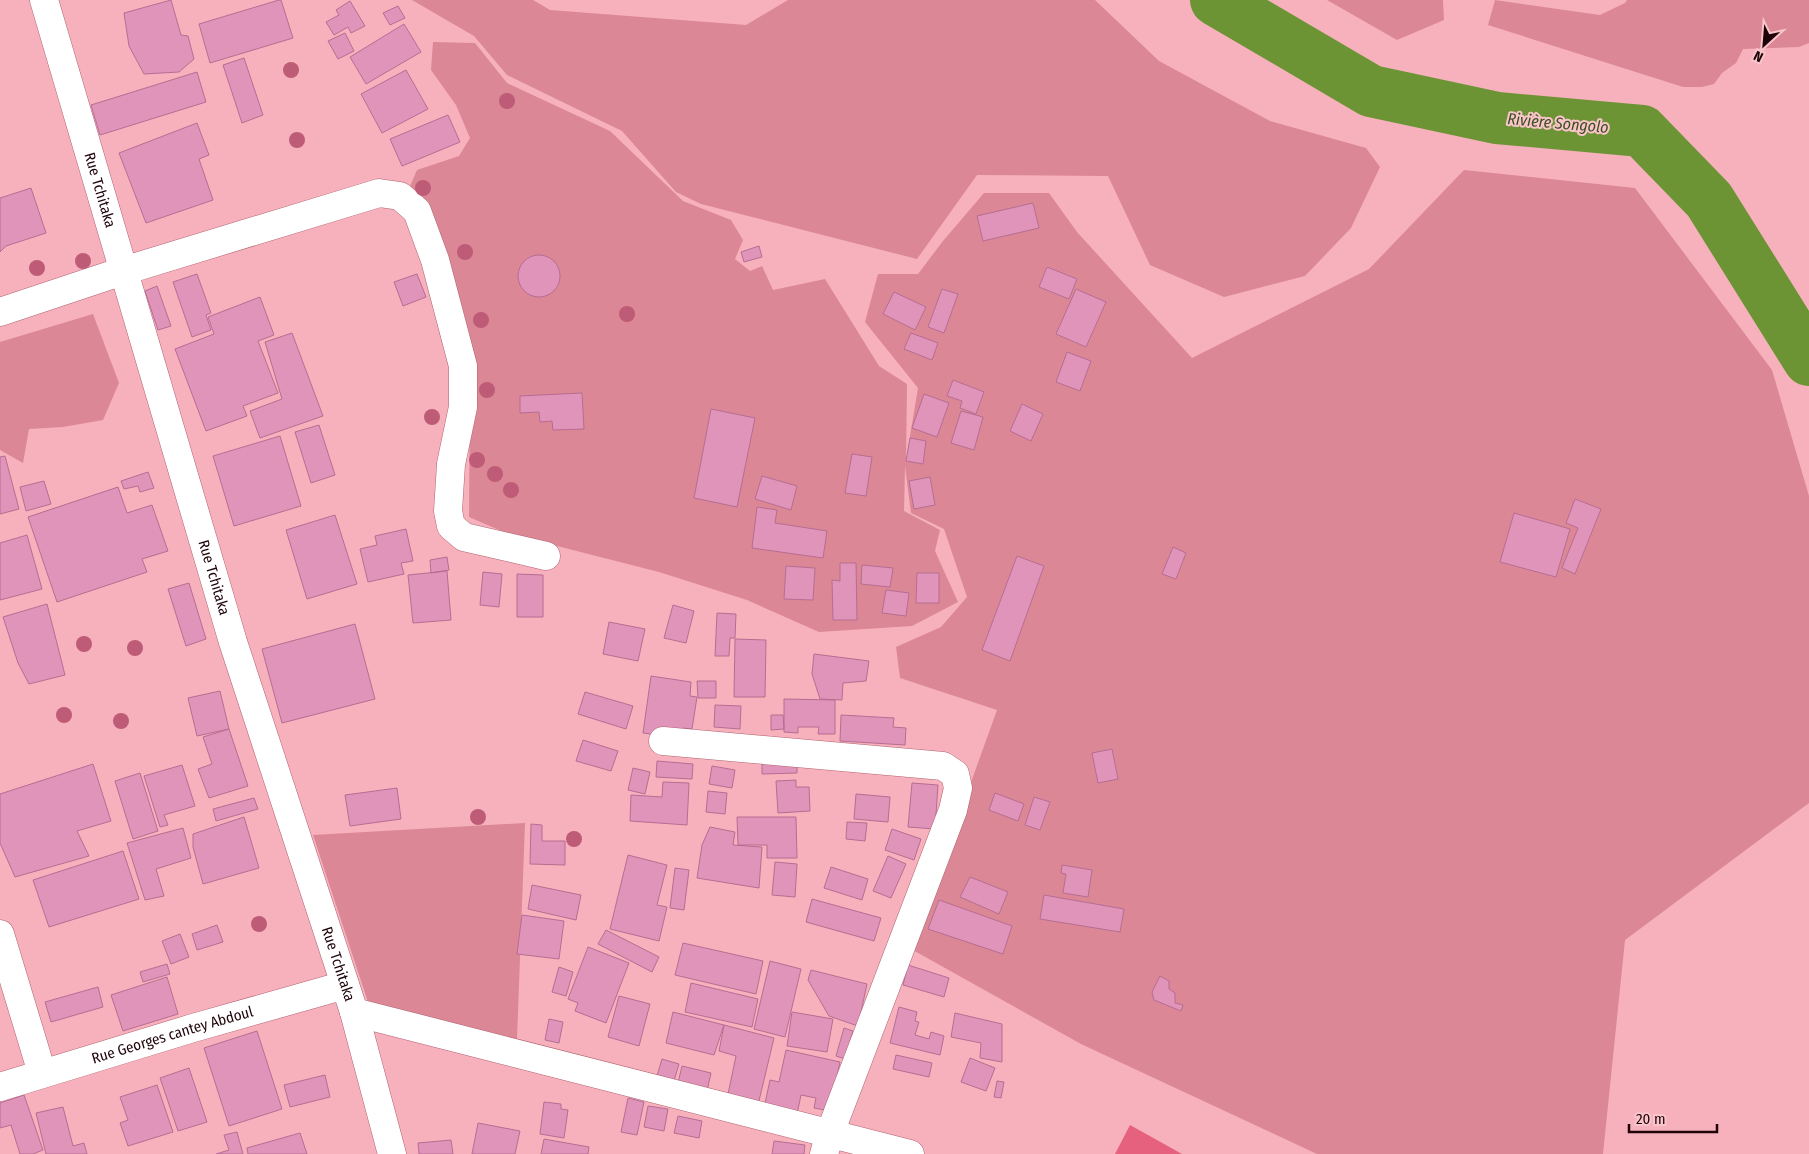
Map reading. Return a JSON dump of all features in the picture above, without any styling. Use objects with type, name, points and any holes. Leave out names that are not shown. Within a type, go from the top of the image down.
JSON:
[{"type":"street","name":"Rue Tchitaka","points":[[44,0],[233,642],[354,1012],[392,1154]]},
{"type":"street","points":[[0,312],[123,271],[379,193],[400,196],[417,211],[435,260],[463,366],[464,407],[451,464],[448,511],[451,526],[464,537],[546,556]]},
{"type":"street","points":[[663,741],[943,766],[955,774],[958,788],[954,810],[827,1144]]},
{"type":"street","points":[[0,934],[42,1074]]},
{"type":"street","name":"Rue Georges cantey Abdoul","points":[[0,1087],[193,1028],[345,986]]},
{"type":"street","points":[[354,1012],[827,1144],[910,1154]]},
{"type":"shaded area","points":[[412,0],[533,0],[550,10],[746,25],[788,0],[1095,0],[1159,61],[1270,121],[1366,148],[1380,167],[1351,228],[1305,276],[1224,297],[1150,265],[1108,176],[977,175],[917,259],[701,204],[676,192],[622,131],[507,75],[474,36]]},
{"type":"shaded area","points":[[1327,0],[1443,0],[1444,20],[1397,40]]},
{"type":"shaded area","points":[[1495,0],[1600,15],[1625,3],[1627,0],[1809,0],[1809,43],[1799,47],[1743,49],[1736,63],[1722,73],[1714,84],[1702,87],[1683,87],[1488,25]]},
{"type":"shaded area","points":[[433,42],[475,43],[507,83],[610,131],[683,201],[731,220],[743,240],[735,259],[750,271],[762,266],[773,290],[825,279],[879,366],[907,384],[906,460],[918,388],[865,322],[878,274],[918,274],[984,193],[1049,193],[1077,232],[1192,358],[1369,269],[1464,170],[1635,188],[1772,370],[1809,496],[1809,803],[1625,940],[1603,1154],[1317,1154],[1081,1044],[911,949],[997,710],[900,678],[896,647],[941,627],[967,597],[944,529],[911,513],[905,466],[904,511],[940,530],[935,551],[958,602],[912,626],[819,632],[747,600],[659,572],[506,533],[469,517],[470,387],[408,191],[417,170],[459,156],[470,138],[456,105],[431,70]]},
{"type":"shaded area","points":[[93,314],[119,383],[103,420],[63,427],[29,429],[23,463],[0,450],[0,342]]},
{"type":"shaded area","points":[[525,823],[517,1039],[368,1002],[313,835]]},
{"type":"shaded area","points":[[1130,1125],[1182,1154],[1115,1154]]},
{"type":"building","points":[[171,0],[181,35],[188,36],[194,59],[179,72],[144,74],[129,46],[124,13]]},
{"type":"building","points":[[281,0],[293,38],[210,63],[199,24]]},
{"type":"building","points":[[350,1],[365,26],[351,33],[348,27],[334,35],[326,22],[339,15],[336,10]]},
{"type":"building","points":[[398,6],[405,18],[390,25],[383,13]]},
{"type":"building","points":[[404,24],[421,52],[366,84],[350,57]]},
{"type":"building","points":[[345,33],[354,51],[338,59],[328,41]]},
{"type":"building","points":[[244,58],[263,115],[242,123],[223,65]]},
{"type":"building","points":[[406,70],[428,109],[382,133],[361,94]]},
{"type":"building","points":[[197,72],[206,102],[100,135],[91,105]]},
{"type":"building","points":[[448,115],[460,142],[402,166],[390,139]]},
{"type":"building","points":[[197,123],[209,155],[199,159],[213,200],[146,223],[119,153]]},
{"type":"building","points":[[31,188],[46,233],[6,246],[0,252],[0,198]]},
{"type":"building","points":[[1033,203],[1039,228],[983,241],[977,216]]},
{"type":"building","points":[[759,246],[762,257],[744,262],[741,252]]},
{"type":"building","points":[[539,255],[554,261],[560,276],[554,291],[539,297],[524,291],[518,276],[524,261]]},
{"type":"building","points":[[1047,267],[1077,279],[1069,299],[1039,287]]},
{"type":"building","points":[[197,274],[211,313],[206,315],[211,330],[192,337],[173,282]]},
{"type":"building","points":[[417,274],[426,297],[403,306],[394,282]]},
{"type":"building","points":[[157,286],[171,326],[158,330],[145,291]]},
{"type":"building","points":[[942,289],[958,294],[944,333],[928,327]]},
{"type":"building","points":[[1076,289],[1106,302],[1086,347],[1056,334]]},
{"type":"building","points":[[894,292],[926,307],[915,330],[883,314]]},
{"type":"building","points":[[260,297],[274,335],[258,341],[278,393],[243,406],[247,416],[206,431],[175,349],[214,334],[208,317]]},
{"type":"building","points":[[292,333],[323,416],[260,438],[250,411],[282,399],[265,342]]},
{"type":"building","points":[[911,333],[938,343],[932,360],[904,349]]},
{"type":"building","points":[[1067,352],[1091,361],[1080,391],[1056,382]]},
{"type":"building","points":[[953,380],[984,392],[976,414],[960,408],[962,401],[947,396]]},
{"type":"building","points":[[582,393],[584,429],[553,430],[552,421],[540,422],[539,412],[520,413],[520,396]]},
{"type":"building","points":[[924,394],[949,403],[937,437],[912,428]]},
{"type":"building","points":[[1022,404],[1043,414],[1031,441],[1010,431]]},
{"type":"building","points":[[711,409],[755,418],[737,507],[694,498]]},
{"type":"building","points":[[961,411],[983,417],[974,450],[951,443]]},
{"type":"building","points":[[319,425],[335,475],[311,483],[295,432]]},
{"type":"building","points":[[280,436],[301,506],[234,526],[213,456]]},
{"type":"building","points":[[910,438],[926,441],[923,464],[906,461]]},
{"type":"building","points":[[852,454],[872,457],[866,496],[845,493]]},
{"type":"building","points":[[5,456],[19,509],[0,514],[0,457]]},
{"type":"building","points":[[148,472],[154,488],[140,492],[138,486],[124,489],[121,481]]},
{"type":"building","points":[[762,476],[797,486],[791,510],[755,499]]},
{"type":"building","points":[[930,477],[935,505],[914,509],[909,481]]},
{"type":"building","points":[[44,481],[51,504],[26,511],[20,487]]},
{"type":"building","points":[[118,487],[127,513],[152,505],[168,551],[142,559],[147,572],[57,602],[28,517]]},
{"type":"building","points":[[1575,499],[1601,509],[1575,574],[1562,568],[1578,528],[1566,523]]},
{"type":"building","points":[[757,507],[777,510],[775,523],[827,531],[823,558],[752,548]]},
{"type":"building","points":[[1514,513],[1570,529],[1556,577],[1500,562]]},
{"type":"building","points":[[335,515],[357,584],[307,599],[286,530]]},
{"type":"building","points":[[406,529],[413,561],[401,563],[404,574],[368,582],[360,549],[377,545],[375,536]]},
{"type":"building","points":[[27,535],[42,589],[0,600],[0,543]]},
{"type":"building","points":[[1173,547],[1186,553],[1176,579],[1162,574]]},
{"type":"building","points":[[1017,556],[1044,566],[1010,661],[982,650]]},
{"type":"building","points":[[447,557],[449,570],[431,573],[430,560]]},
{"type":"building","points":[[840,563],[856,563],[857,620],[833,620],[832,580],[840,581]]},
{"type":"building","points":[[862,565],[893,568],[890,587],[861,584]]},
{"type":"building","points":[[786,566],[815,568],[813,600],[784,599]]},
{"type":"building","points":[[447,571],[451,620],[413,623],[408,575]]},
{"type":"building","points":[[483,572],[502,574],[499,607],[480,605]]},
{"type":"building","points":[[917,573],[939,573],[939,603],[916,603]]},
{"type":"building","points":[[517,574],[543,575],[543,617],[517,617]]},
{"type":"building","points":[[189,583],[206,639],[186,646],[168,589]]},
{"type":"building","points":[[886,590],[909,593],[906,616],[882,613]]},
{"type":"building","points":[[47,604],[65,675],[29,684],[18,663],[3,617]]},
{"type":"building","points":[[673,605],[694,611],[686,643],[664,638]]},
{"type":"building","points":[[717,613],[736,614],[735,638],[730,638],[729,656],[715,656]]},
{"type":"building","points":[[609,622],[645,629],[638,661],[603,654]]},
{"type":"building","points":[[355,624],[375,699],[282,723],[262,649]]},
{"type":"building","points":[[735,639],[766,640],[765,697],[734,697]]},
{"type":"building","points":[[814,654],[869,661],[866,681],[843,683],[842,700],[820,699],[812,674]]},
{"type":"building","points":[[651,676],[691,682],[690,696],[697,697],[692,729],[682,728],[680,738],[643,733]]},
{"type":"building","points":[[697,681],[716,681],[716,698],[698,698]]},
{"type":"building","points":[[220,691],[229,729],[197,736],[188,698]]},
{"type":"building","points":[[585,692],[633,706],[626,729],[578,714]]},
{"type":"building","points":[[784,699],[835,700],[835,734],[818,734],[819,727],[798,727],[798,733],[784,732]]},
{"type":"building","points":[[715,705],[741,706],[740,729],[714,727]]},
{"type":"building","points":[[771,715],[783,715],[784,729],[771,730]]},
{"type":"building","points":[[841,715],[894,718],[893,727],[906,728],[905,745],[840,741]]},
{"type":"building","points":[[229,729],[248,786],[209,798],[198,769],[212,764],[203,737]]},
{"type":"building","points":[[583,740],[618,751],[611,771],[576,761]]},
{"type":"building","points":[[1112,749],[1118,779],[1098,783],[1092,753]]},
{"type":"building","points":[[797,756],[797,773],[762,774],[762,757]]},
{"type":"building","points":[[657,761],[693,764],[692,779],[656,777]]},
{"type":"building","points":[[93,764],[111,821],[77,831],[89,856],[15,877],[0,843],[0,794]]},
{"type":"building","points":[[182,765],[195,806],[164,815],[168,825],[160,827],[144,776]]},
{"type":"building","points":[[712,766],[735,770],[732,788],[709,784]]},
{"type":"building","points":[[633,768],[650,772],[645,794],[628,790]]},
{"type":"building","points":[[140,773],[158,831],[133,839],[115,781]]},
{"type":"building","points":[[796,780],[796,787],[809,787],[810,811],[778,813],[776,781]]},
{"type":"building","points":[[663,782],[689,783],[687,825],[630,821],[631,795],[662,797]]},
{"type":"building","points":[[912,783],[938,785],[935,829],[908,827]]},
{"type":"building","points":[[397,788],[401,819],[350,826],[345,795]]},
{"type":"building","points":[[708,791],[727,793],[725,814],[706,812]]},
{"type":"building","points":[[995,793],[1024,804],[1018,821],[989,810]]},
{"type":"building","points":[[856,794],[890,797],[888,822],[854,819]]},
{"type":"building","points":[[1034,797],[1050,802],[1040,830],[1025,825]]},
{"type":"building","points":[[254,798],[258,809],[216,821],[213,809]]},
{"type":"building","points":[[244,817],[259,868],[203,884],[193,847],[193,834]]},
{"type":"building","points":[[737,817],[796,817],[797,858],[767,858],[767,845],[738,845]]},
{"type":"building","points":[[847,822],[867,823],[865,841],[846,839]]},
{"type":"building","points":[[531,824],[542,825],[542,841],[565,841],[565,865],[530,864]]},
{"type":"building","points":[[710,827],[735,832],[733,845],[762,847],[759,888],[697,878],[702,845]]},
{"type":"building","points":[[183,828],[191,858],[156,869],[164,896],[145,900],[127,843]]},
{"type":"building","points":[[892,829],[921,839],[914,860],[885,850]]},
{"type":"building","points":[[123,851],[139,899],[49,927],[33,880]]},
{"type":"building","points":[[628,855],[667,865],[657,905],[667,907],[659,941],[610,929]]},
{"type":"building","points":[[888,856],[906,864],[891,898],[873,891]]},
{"type":"building","points":[[775,862],[797,864],[795,897],[772,895]]},
{"type":"building","points":[[1062,865],[1092,870],[1088,897],[1063,893],[1066,874],[1061,873]]},
{"type":"building","points":[[831,867],[868,879],[862,900],[824,888]]},
{"type":"building","points":[[675,868],[689,870],[684,910],[670,908]]},
{"type":"building","points":[[970,877],[1008,892],[999,914],[960,897]]},
{"type":"building","points":[[532,885],[581,895],[576,920],[528,909]]},
{"type":"building","points":[[1044,895],[1124,909],[1120,932],[1040,919]]},
{"type":"building","points":[[812,899],[881,918],[874,941],[806,922]]},
{"type":"building","points":[[939,900],[1012,926],[1003,954],[928,929]]},
{"type":"building","points":[[522,915],[564,921],[559,959],[517,954]]},
{"type":"building","points":[[217,925],[223,942],[197,950],[192,934]]},
{"type":"building","points":[[606,930],[659,957],[652,972],[598,944]]},
{"type":"building","points":[[180,934],[189,957],[171,964],[162,941]]},
{"type":"building","points":[[683,943],[763,961],[756,994],[675,975]]},
{"type":"building","points":[[588,947],[629,963],[606,1023],[575,1011],[578,1003],[568,999]]},
{"type":"building","points":[[770,961],[801,969],[785,1037],[754,1029]]},
{"type":"building","points":[[167,964],[170,974],[143,982],[140,972]]},
{"type":"building","points":[[908,965],[949,978],[944,997],[903,985]]},
{"type":"building","points":[[559,967],[573,972],[566,996],[552,992]]},
{"type":"building","points":[[811,970],[867,984],[858,1026],[829,1016],[808,980]]},
{"type":"building","points":[[1160,976],[1169,981],[1169,989],[1175,993],[1175,1003],[1183,1005],[1181,1011],[1154,1000],[1152,992]]},
{"type":"building","points":[[167,977],[178,1014],[123,1031],[111,995]]},
{"type":"building","points":[[691,983],[758,999],[752,1027],[685,1012]]},
{"type":"building","points":[[98,987],[103,1007],[51,1022],[45,1002]]},
{"type":"building","points":[[619,996],[650,1004],[639,1046],[608,1037]]},
{"type":"building","points":[[899,1007],[917,1012],[915,1021],[919,1022],[915,1035],[929,1039],[931,1032],[944,1036],[940,1055],[890,1043]]},
{"type":"building","points":[[673,1012],[724,1025],[714,1055],[666,1043]]},
{"type":"building","points":[[792,1012],[833,1019],[827,1052],[787,1046]]},
{"type":"building","points":[[955,1013],[1002,1024],[1002,1062],[980,1058],[981,1043],[951,1037]]},
{"type":"building","points":[[549,1019],[563,1022],[559,1043],[545,1040]]},
{"type":"building","points":[[724,1025],[774,1038],[758,1105],[727,1099],[736,1056],[719,1051]]},
{"type":"building","points":[[844,1028],[853,1031],[845,1059],[836,1056]]},
{"type":"building","points":[[257,1031],[282,1109],[229,1126],[204,1048]]},
{"type":"building","points":[[786,1050],[840,1062],[830,1111],[814,1108],[816,1098],[801,1095],[797,1114],[764,1108],[770,1080],[779,1082]]},
{"type":"building","points":[[896,1055],[932,1063],[929,1077],[893,1069]]},
{"type":"building","points":[[970,1058],[995,1068],[986,1091],[961,1082]]},
{"type":"building","points":[[662,1059],[679,1064],[673,1084],[656,1079]]},
{"type":"building","points":[[682,1066],[711,1073],[707,1091],[678,1083]]},
{"type":"building","points":[[189,1068],[207,1122],[178,1131],[160,1078]]},
{"type":"building","points":[[325,1075],[330,1097],[290,1107],[284,1085]]},
{"type":"building","points":[[997,1081],[1004,1082],[1001,1098],[994,1097]]},
{"type":"building","points":[[157,1085],[173,1132],[128,1146],[120,1123],[128,1120],[120,1097]]},
{"type":"building","points":[[24,1095],[43,1150],[33,1154],[20,1154],[11,1125],[0,1128],[0,1103]]},
{"type":"building","points":[[628,1098],[644,1102],[637,1135],[621,1132]]},
{"type":"building","points":[[544,1102],[561,1104],[561,1109],[568,1110],[564,1138],[540,1134]]},
{"type":"building","points":[[648,1106],[668,1109],[664,1131],[644,1127]]},
{"type":"building","points":[[63,1107],[73,1146],[84,1143],[87,1154],[46,1154],[36,1113]]},
{"type":"building","points":[[678,1116],[702,1121],[699,1138],[674,1133]]},
{"type":"building","points":[[478,1123],[520,1131],[515,1154],[472,1154]]},
{"type":"building","points":[[237,1132],[243,1154],[216,1154],[229,1150],[224,1135]]},
{"type":"building","points":[[300,1133],[307,1154],[248,1154],[247,1148]]},
{"type":"building","points":[[544,1139],[589,1147],[588,1154],[541,1154]]},
{"type":"building","points":[[451,1140],[453,1154],[419,1154],[418,1143]]},
{"type":"building","points":[[774,1141],[805,1145],[804,1154],[772,1154]]},
{"type":"waterway","name":"Rivière Songolo","points":[[1216,0],[1371,91],[1497,118],[1642,131],[1709,200],[1809,360]]}]
